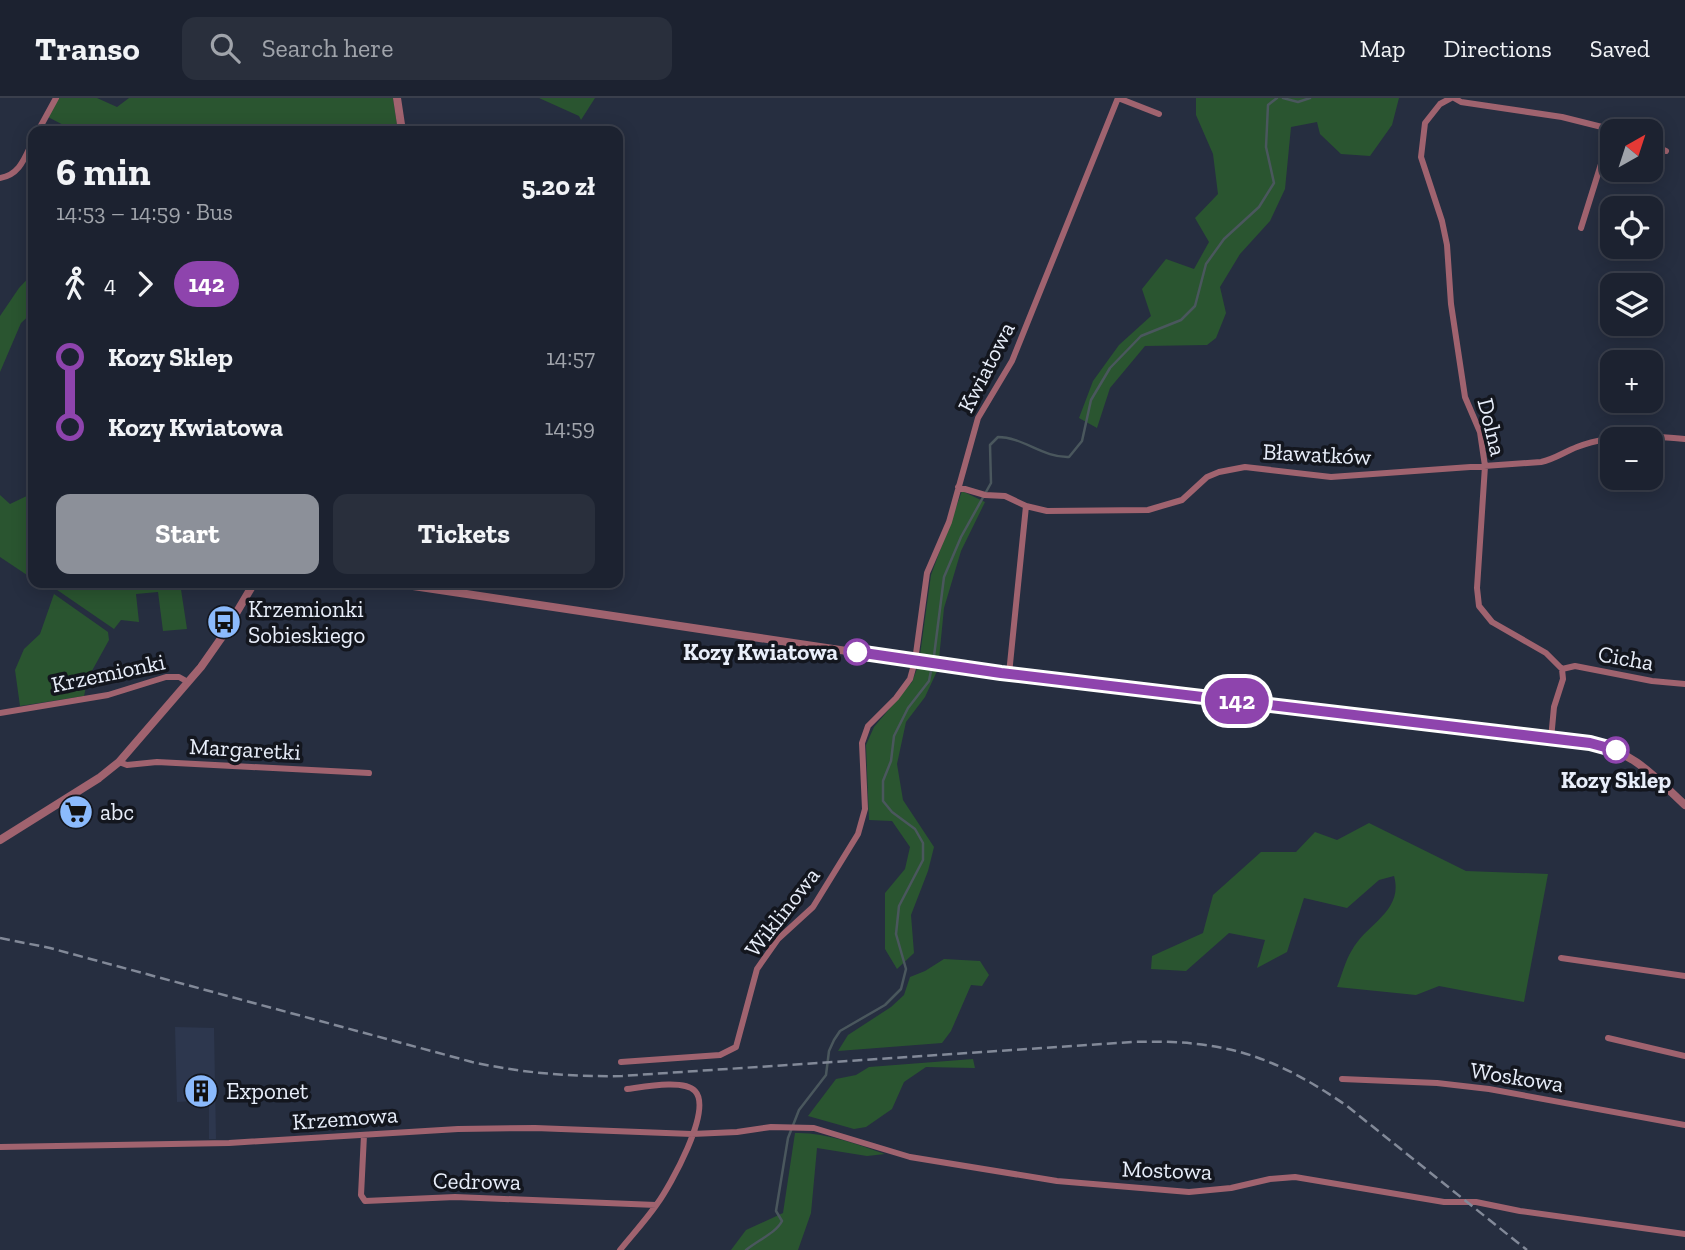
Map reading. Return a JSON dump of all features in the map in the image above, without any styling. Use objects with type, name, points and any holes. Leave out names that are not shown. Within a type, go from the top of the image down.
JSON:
[{"type":"street","points":[[41,126],[56,98]]},
{"type":"street","points":[[397,98],[401,126]]},
{"type":"street","name":"Kwiatowa","points":[[915,661],[927,573],[949,522],[978,418],[1012,362],[1118,98],[1159,114]]},
{"type":"street","points":[[1452,98],[1461,102],[1562,117],[1600,126]]},
{"type":"street","name":"Dolna","points":[[1452,98],[1440,104],[1425,123],[1420,157],[1447,244],[1451,304],[1465,397],[1480,432],[1485,466],[1477,588],[1479,606],[1492,622],[1546,653],[1562,669]]},
{"type":"street","points":[[0,178],[19,169],[28,151]]},
{"type":"street","points":[[1581,228],[1600,173]]},
{"type":"street","name":"Bławatków","points":[[958,486],[985,495],[1005,496],[1026,506],[1046,510],[1148,510],[1182,499],[1207,477],[1232,468],[1331,477],[1541,461],[1556,458],[1586,444],[1628,437],[1663,436],[1685,439]]},
{"type":"street","points":[[1009,674],[1026,506]]},
{"type":"street","name":"Krzemionki","points":[[0,713],[108,695],[166,677],[179,677],[188,682],[222,637],[251,588]]},
{"type":"street","points":[[426,588],[940,665],[1603,746],[1627,755],[1646,768],[1685,806]]},
{"type":"street","name":"Wiklinowa","points":[[621,1062],[720,1055],[736,1047],[757,970],[778,939],[813,907],[858,834],[865,809],[862,743],[868,726],[896,698],[910,679],[915,661]]},
{"type":"street","name":"Cicha","points":[[1562,669],[1574,666],[1651,681],[1685,684]]},
{"type":"street","points":[[1551,739],[1554,707],[1563,679],[1562,669]]},
{"type":"street","points":[[0,840],[99,778],[119,762],[188,682]]},
{"type":"street","name":"Margaretki","points":[[119,762],[127,765],[157,762],[369,773]]},
{"type":"street","points":[[1561,958],[1685,976]]},
{"type":"street","points":[[1608,1038],[1685,1056]]},
{"type":"street","name":"Woskowa","points":[[1342,1079],[1437,1083],[1489,1089],[1685,1125]]},
{"type":"street","points":[[620,1250],[673,1179],[699,1120],[699,1099],[695,1091],[687,1086],[677,1084],[627,1089]]},
{"type":"street","name":"Mostowa","points":[[692,1134],[771,1127],[814,1128],[910,1157],[1058,1181],[1189,1192],[1295,1177],[1444,1202],[1476,1202],[1527,1212],[1685,1234]]},
{"type":"street","name":"Krzemowa","points":[[0,1147],[229,1143],[458,1129],[535,1128],[692,1134]]},
{"type":"street","name":"Cedrowa","points":[[364,1135],[361,1195],[365,1201],[455,1197],[656,1205]]},
{"type":"shaded area","name":"Exponet","points":[[175,1027],[214,1028],[216,1139],[209,1139],[209,1100],[177,1102]]},
{"type":"green space","points":[[58,98],[97,98],[117,107],[129,98],[393,98],[397,126],[65,126],[48,117]]},
{"type":"green space","points":[[539,98],[595,98],[581,120],[579,116]]},
{"type":"green space","points":[[1196,98],[1399,98],[1392,125],[1370,156],[1341,154],[1320,134],[1317,122],[1291,127],[1285,189],[1270,221],[1240,254],[1220,287],[1226,313],[1216,338],[1207,345],[1145,346],[1110,388],[1097,428],[1079,418],[1093,381],[1119,345],[1151,316],[1142,289],[1166,259],[1194,269],[1209,242],[1195,218],[1218,194],[1213,154],[1196,115]]},
{"type":"green space","points":[[28,278],[28,317],[21,323],[0,372],[0,316]]},
{"type":"green space","points":[[962,491],[985,502],[961,551],[944,608],[939,659],[920,655],[931,575]]},
{"type":"green space","points":[[0,495],[10,504],[28,495],[28,576],[0,557]]},
{"type":"green space","points":[[54,588],[181,588],[187,629],[163,631],[158,592],[136,594],[139,622],[121,620],[114,629]]},
{"type":"green space","points":[[54,594],[108,632],[109,640],[88,678],[84,696],[20,706],[15,670],[24,649],[40,634]]},
{"type":"green space","points":[[918,666],[938,669],[925,697],[906,722],[897,764],[903,800],[934,847],[911,915],[914,953],[897,969],[885,949],[885,893],[905,869],[910,847],[892,821],[869,820],[866,745],[874,727],[912,682]]},
{"type":"green space","points":[[1369,823],[1466,871],[1548,874],[1524,1002],[1439,986],[1416,995],[1337,987],[1352,950],[1394,899],[1394,876],[1379,880],[1347,908],[1304,898],[1287,952],[1257,968],[1265,940],[1229,933],[1186,971],[1151,969],[1152,956],[1203,933],[1213,895],[1261,852],[1296,852],[1315,832],[1337,840]]},
{"type":"green space","points":[[944,959],[980,961],[989,975],[982,986],[971,985],[951,1031],[942,1043],[838,1051],[848,1035],[891,1007],[904,995],[910,977]]},
{"type":"green space","points":[[973,1059],[975,1068],[926,1067],[904,1082],[892,1109],[866,1127],[854,1129],[808,1116],[836,1079],[856,1075],[869,1067]]},
{"type":"green space","points":[[795,1133],[829,1137],[885,1154],[867,1156],[817,1148],[811,1213],[798,1250],[731,1250],[746,1230],[783,1213]]},
{"type":"waterway","points":[[934,656],[944,577],[961,537],[991,483],[990,445],[998,437],[1007,438],[1050,454],[1069,457],[1082,441],[1091,400],[1110,368],[1141,336],[1181,320],[1195,306],[1206,264],[1224,239],[1259,207],[1274,183],[1266,147],[1268,105],[1277,98]]},
{"type":"waterway","points":[[1283,98],[1298,102],[1310,98]]},
{"type":"waterway","points":[[746,1250],[771,1233],[782,1221],[776,1211],[788,1138],[799,1110],[826,1075],[829,1051],[834,1040],[840,1031],[885,1005],[901,989],[906,969],[896,934],[899,906],[923,860],[923,843],[915,829],[892,812],[883,801],[883,781],[891,761],[894,736],[908,708],[929,681],[931,671]]},
{"type":"railway","points":[[0,938],[50,948],[472,1062],[547,1074],[622,1076],[1132,1042],[1221,1047],[1270,1063],[1320,1088],[1347,1106],[1527,1250]]},
{"type":"bus line","name":"142","points":[[857,652],[1001,673],[1590,743],[1616,750]]},
{"type":"place","name":"Krzemionki Sobieskiego","points":[[224,622]]},
{"type":"place","name":"Kozy Kwiatowa","points":[[857,652]]},
{"type":"place","name":"Kozy Sklep","points":[[1616,750]]},
{"type":"place","name":"abc","points":[[76,812]]},
{"type":"place","name":"Exponet","points":[[201,1091]]}]
